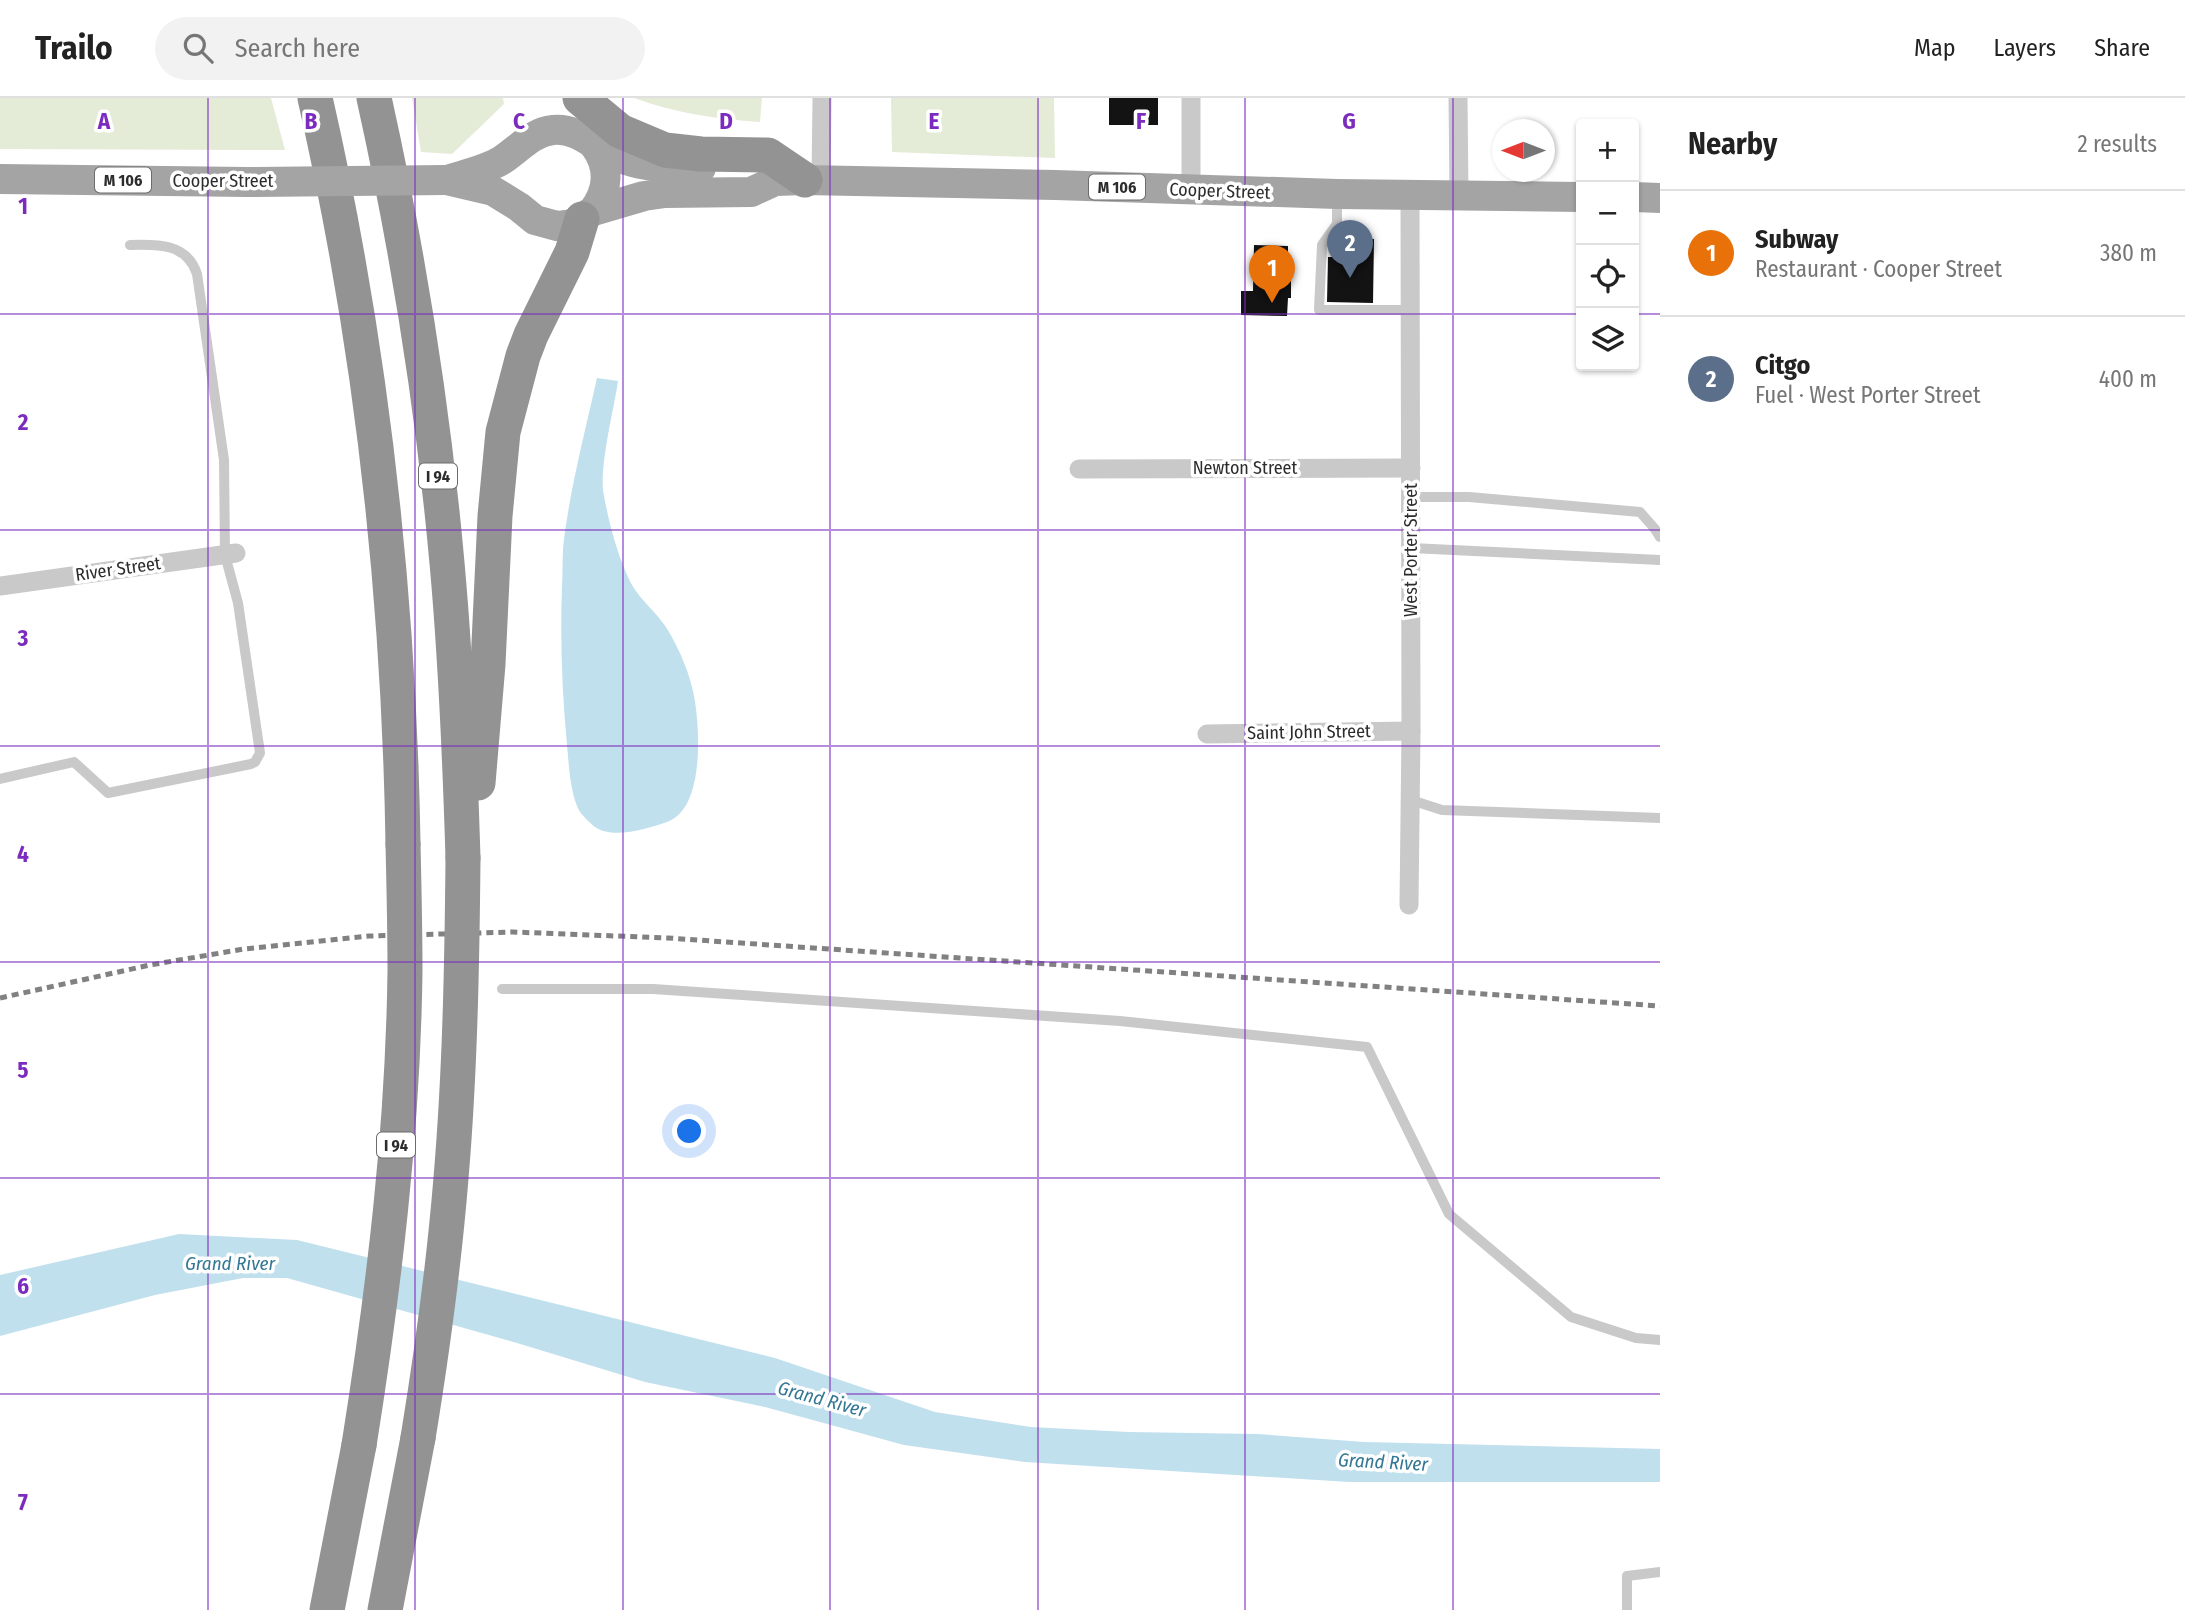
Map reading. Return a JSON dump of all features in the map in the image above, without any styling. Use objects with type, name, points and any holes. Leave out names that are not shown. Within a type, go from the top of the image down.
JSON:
[{"type":"highway","points":[[303,98],[338,211]]},
{"type":"highway","name":"I 94","points":[[315,98],[354,292],[376,436],[392,593],[402,757],[405,971],[399,1103],[389,1231],[359,1445],[327,1610]]},
{"type":"highway","name":"I 94","points":[[374,98],[408,270],[435,453],[452,626],[463,858],[460,1018],[451,1178],[437,1310],[418,1438],[385,1610]]},
{"type":"highway","points":[[564,98],[589,141]]},
{"type":"highway","points":[[580,98],[620,131],[665,150],[701,154],[768,155],[800,180]]},
{"type":"highway","points":[[463,858],[481,752],[495,516],[503,432],[531,335],[588,215]]},
{"type":"main road","name":"Cooper Street","points":[[446,180],[493,164],[533,136],[551,130],[572,131],[624,160],[647,165],[753,168],[800,180],[1410,196],[1576,197]]},
{"type":"main road","points":[[588,215],[603,194],[606,180],[605,165],[589,141]]},
{"type":"main road","points":[[519,207],[511,192],[509,178],[511,163],[520,147]]},
{"type":"main road","name":"Cooper Street","points":[[0,179],[247,182],[446,180],[493,191],[535,220],[549,225],[565,226],[625,200],[665,193],[751,192],[800,180]]},
{"type":"main road","points":[[1639,197],[1660,198]]},
{"type":"street","points":[[800,180],[822,98]]},
{"type":"street","points":[[1191,98],[1191,190]]},
{"type":"street","points":[[1458,98],[1459,195]]},
{"type":"street","name":"West Porter Street","points":[[1409,905],[1410,196]]},
{"type":"street","name":"Newton Street","points":[[1079,469],[1410,468]]},
{"type":"street","name":"River Street","points":[[0,586],[230,554]]},
{"type":"street","name":"Saint John Street","points":[[1207,734],[1411,731]]},
{"type":"lane","points":[[1337,194],[1337,224],[1322,245],[1319,310],[1410,310]]},
{"type":"lane","points":[[0,779],[74,762],[108,793],[255,762],[259,758],[261,748],[230,554],[224,460],[197,274],[191,261],[173,247],[159,244],[130,245]]},
{"type":"lane","points":[[1410,497],[1469,498],[1640,512],[1660,537]]},
{"type":"lane","points":[[1411,548],[1660,560]]},
{"type":"lane","points":[[1410,800],[1442,810],[1660,818]]},
{"type":"lane","points":[[502,989],[653,989],[1120,1021],[1367,1047],[1449,1214],[1571,1317],[1636,1338],[1660,1340]]},
{"type":"lane","points":[[1627,1610],[1627,1576],[1660,1572]]},
{"type":"green space","points":[[0,98],[271,98],[285,150],[0,149]]},
{"type":"green space","points":[[412,98],[503,98],[504,104],[452,154],[421,152]]},
{"type":"green space","points":[[634,98],[762,98],[760,122],[696,114]]},
{"type":"green space","points":[[891,98],[1054,98],[1055,158],[892,152]]},
{"type":"water","points":[[597,378],[618,381],[603,471],[606,506],[614,538],[632,585],[664,625],[681,655],[692,688],[698,727],[694,785],[679,814],[667,822],[621,833],[603,831],[581,814],[572,789],[565,725],[561,626],[564,539],[574,479]]},
{"type":"water","name":"Grand River","points":[[179,1234],[297,1240],[775,1358],[935,1412],[1031,1427],[1257,1434],[1364,1442],[1660,1449],[1660,1482],[1349,1482],[1025,1462],[904,1445],[765,1407],[645,1382],[287,1278],[243,1278],[155,1295],[0,1336],[0,1275]]},
{"type":"building","points":[[1109,98],[1158,98],[1158,125],[1109,125]]},
{"type":"building","points":[[1349,239],[1374,239],[1373,303],[1327,302],[1328,257],[1349,257]]},
{"type":"building","points":[[1254,245],[1288,246],[1288,261],[1291,261],[1291,298],[1288,298],[1287,316],[1241,315],[1241,291],[1253,291]]},
{"type":"railway","points":[[0,998],[150,965],[244,949],[369,936],[513,932],[668,938],[1660,1006]]},
{"type":"place","name":"Citgo","points":[[1350,278]]},
{"type":"place","name":"Subway","points":[[1272,303]]}]
